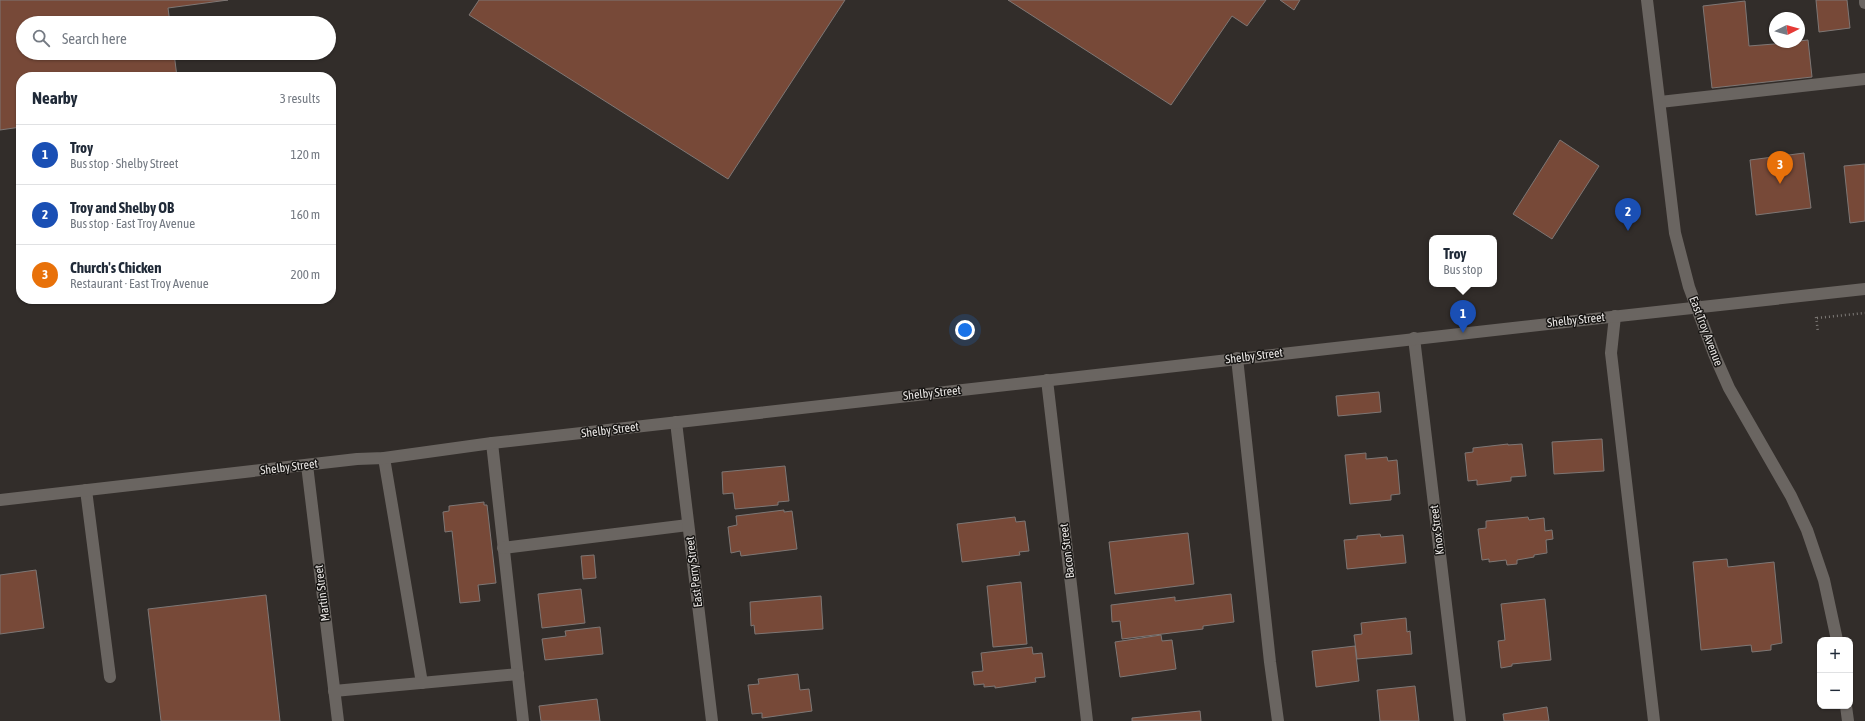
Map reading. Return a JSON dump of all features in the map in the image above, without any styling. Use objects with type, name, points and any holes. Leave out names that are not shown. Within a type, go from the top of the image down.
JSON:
[{"type":"main road","name":"East Troy Avenue","points":[[1647,0],[1676,233],[1689,288],[1729,388],[1791,496],[1807,530],[1824,580],[1836,637]]},
{"type":"main road","points":[[1660,102],[1865,79]]},
{"type":"main road","name":"Shelby Street","points":[[0,500],[307,465],[384,458],[676,422],[1237,358],[1865,289]]},
{"type":"main road","points":[[1615,316],[1611,353],[1654,721]]},
{"type":"main road","name":"Knox Street","points":[[1414,338],[1460,721]]},
{"type":"main road","points":[[1237,358],[1269,655],[1278,721]]},
{"type":"main road","name":"Bacon Street","points":[[1047,380],[1087,721]]},
{"type":"main road","name":"East Perry Street","points":[[676,422],[712,721]]},
{"type":"main road","points":[[492,444],[523,721]]},
{"type":"main road","points":[[384,458],[422,683]]},
{"type":"main road","name":"Martin Street","points":[[307,465],[338,721]]},
{"type":"main road","points":[[86,490],[110,677]]},
{"type":"main road","points":[[504,548],[688,525]]},
{"type":"main road","points":[[334,691],[518,674]]},
{"type":"main road","points":[[1846,709],[1848,721]]},
{"type":"path","points":[[1816,313],[1818,332]]},
{"type":"path","points":[[1817,318],[1865,313]]},
{"type":"building","points":[[0,0],[228,0],[168,8],[169,16],[16,16],[16,60],[175,60],[176,72],[16,72],[16,128],[0,130]]},
{"type":"building","points":[[479,0],[845,0],[728,179],[469,15]]},
{"type":"building","points":[[1008,0],[1266,0],[1247,26],[1232,16],[1171,105]]},
{"type":"building","points":[[1280,0],[1300,0],[1294,10]]},
{"type":"building","points":[[1816,0],[1847,0],[1850,28],[1819,32]]},
{"type":"building","points":[[1745,1],[1749,46],[1769,44],[1769,48],[1805,48],[1805,40],[1808,40],[1812,77],[1712,88],[1703,6]]},
{"type":"building","points":[[1560,140],[1599,166],[1552,239],[1513,214]]},
{"type":"building","points":[[1804,153],[1811,208],[1756,215],[1750,160]]},
{"type":"building","points":[[1865,164],[1865,221],[1850,223],[1844,166]]},
{"type":"building","points":[[1379,392],[1381,412],[1338,416],[1336,396]]},
{"type":"building","points":[[1602,439],[1604,471],[1554,474],[1552,442]]},
{"type":"building","points":[[1522,444],[1526,476],[1511,477],[1511,481],[1477,485],[1477,480],[1468,481],[1465,453],[1473,452],[1473,448]]},
{"type":"building","points":[[1366,453],[1366,459],[1387,457],[1388,461],[1397,460],[1400,494],[1391,495],[1391,500],[1350,504],[1345,455]]},
{"type":"building","points":[[785,466],[789,501],[778,502],[778,505],[735,509],[733,493],[723,494],[722,472]]},
{"type":"building","points":[[484,502],[484,505],[487,505],[496,583],[478,585],[480,601],[460,603],[452,531],[445,532],[443,512],[449,511],[449,506]]},
{"type":"building","points":[[784,510],[784,512],[792,511],[797,549],[741,556],[740,551],[731,553],[728,527],[737,525],[736,516]]},
{"type":"building","points":[[1015,517],[1016,522],[1025,521],[1029,551],[1019,552],[1020,555],[962,562],[957,524]]},
{"type":"building","points":[[1528,517],[1529,520],[1544,518],[1545,531],[1552,530],[1553,539],[1546,540],[1547,553],[1517,560],[1517,564],[1507,565],[1506,560],[1489,562],[1489,559],[1482,560],[1478,529],[1486,528],[1486,521]]},
{"type":"building","points":[[1188,533],[1194,584],[1115,594],[1109,542]]},
{"type":"building","points":[[1380,534],[1381,537],[1403,535],[1406,563],[1347,569],[1344,540],[1357,539],[1357,536]]},
{"type":"building","points":[[594,555],[596,578],[583,579],[581,556]]},
{"type":"building","points":[[1727,559],[1728,567],[1774,562],[1782,643],[1771,645],[1771,650],[1752,652],[1751,645],[1701,650],[1693,562]]},
{"type":"building","points":[[36,570],[44,628],[0,634],[0,575]]},
{"type":"building","points":[[1021,582],[1027,644],[993,647],[987,586]]},
{"type":"building","points":[[581,589],[585,623],[542,628],[538,594]]},
{"type":"building","points":[[1231,594],[1234,622],[1203,626],[1203,629],[1122,639],[1120,621],[1112,622],[1111,605],[1175,597],[1175,601]]},
{"type":"building","points":[[266,595],[280,721],[161,721],[148,609]]},
{"type":"building","points":[[821,596],[823,629],[755,634],[754,625],[751,626],[750,602]]},
{"type":"building","points":[[1545,599],[1551,660],[1512,664],[1512,666],[1501,668],[1498,641],[1505,640],[1501,604]]},
{"type":"building","points":[[1406,618],[1407,632],[1410,631],[1412,654],[1357,659],[1354,635],[1362,634],[1361,623]]},
{"type":"building","points":[[600,627],[603,654],[545,660],[542,639],[566,636],[565,631]]},
{"type":"building","points":[[1161,635],[1162,641],[1172,640],[1176,669],[1120,677],[1115,642]]},
{"type":"building","points":[[1355,646],[1359,681],[1316,687],[1312,651]]},
{"type":"building","points":[[1032,647],[1033,654],[1042,653],[1045,677],[1035,678],[1036,682],[995,688],[995,686],[984,687],[984,684],[974,685],[972,672],[983,671],[981,653]]},
{"type":"building","points":[[798,674],[800,690],[809,689],[812,711],[762,718],[762,713],[752,714],[748,685],[759,684],[758,679]]},
{"type":"building","points":[[1415,686],[1419,721],[1380,721],[1377,690]]},
{"type":"building","points":[[597,699],[600,721],[541,721],[539,706]]},
{"type":"building","points":[[1547,707],[1549,721],[1504,721],[1503,714]]},
{"type":"building","points":[[1200,711],[1201,721],[1132,721],[1132,718]]},
{"type":"place","name":"Church's Chicken","points":[[1780,184]]},
{"type":"place","name":"Troy and Shelby OB","points":[[1628,231]]},
{"type":"place","name":"Troy","points":[[1463,333]]}]
